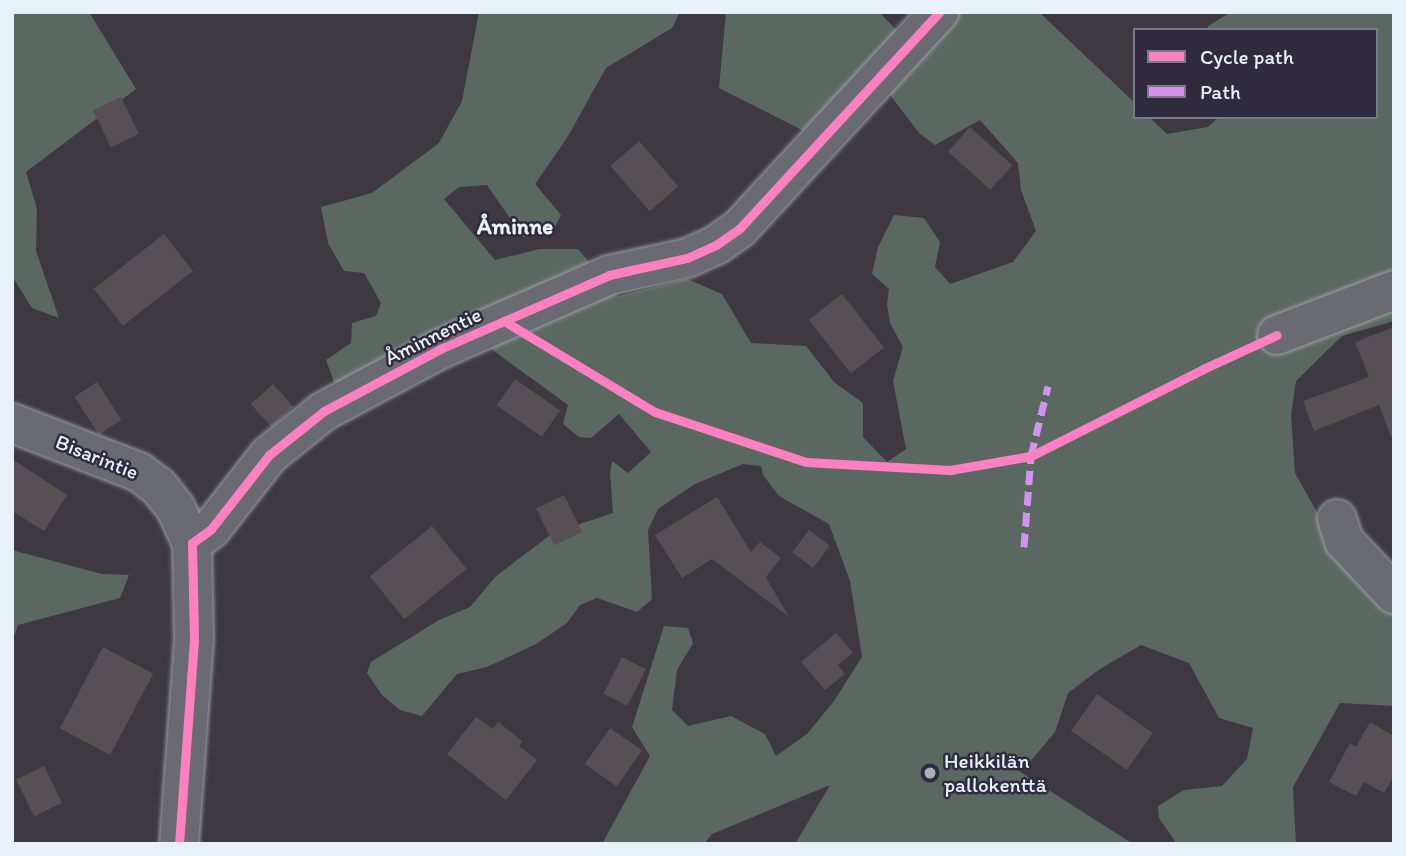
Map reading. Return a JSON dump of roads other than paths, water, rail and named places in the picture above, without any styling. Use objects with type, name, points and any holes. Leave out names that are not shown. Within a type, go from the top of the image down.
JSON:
[{"type":"street","name":"Åminnentie","points":[[192,542],[211,529],[269,455],[324,411],[440,349],[609,275],[687,258],[716,245],[740,228],[939,12]]},
{"type":"street","points":[[1277,335],[1394,290]]},
{"type":"street","name":"Bisarintie","points":[[12,423],[139,472],[159,486],[176,509],[192,542]]},
{"type":"street","points":[[1337,519],[1343,541],[1394,594]]},
{"type":"street","points":[[179,844],[194,639],[192,542]]},
{"type":"place","name":"Heikkilän pallokenttä","points":[[930,773]]},
{"type":"district","name":"Åminne","points":[[515,226]]}]
